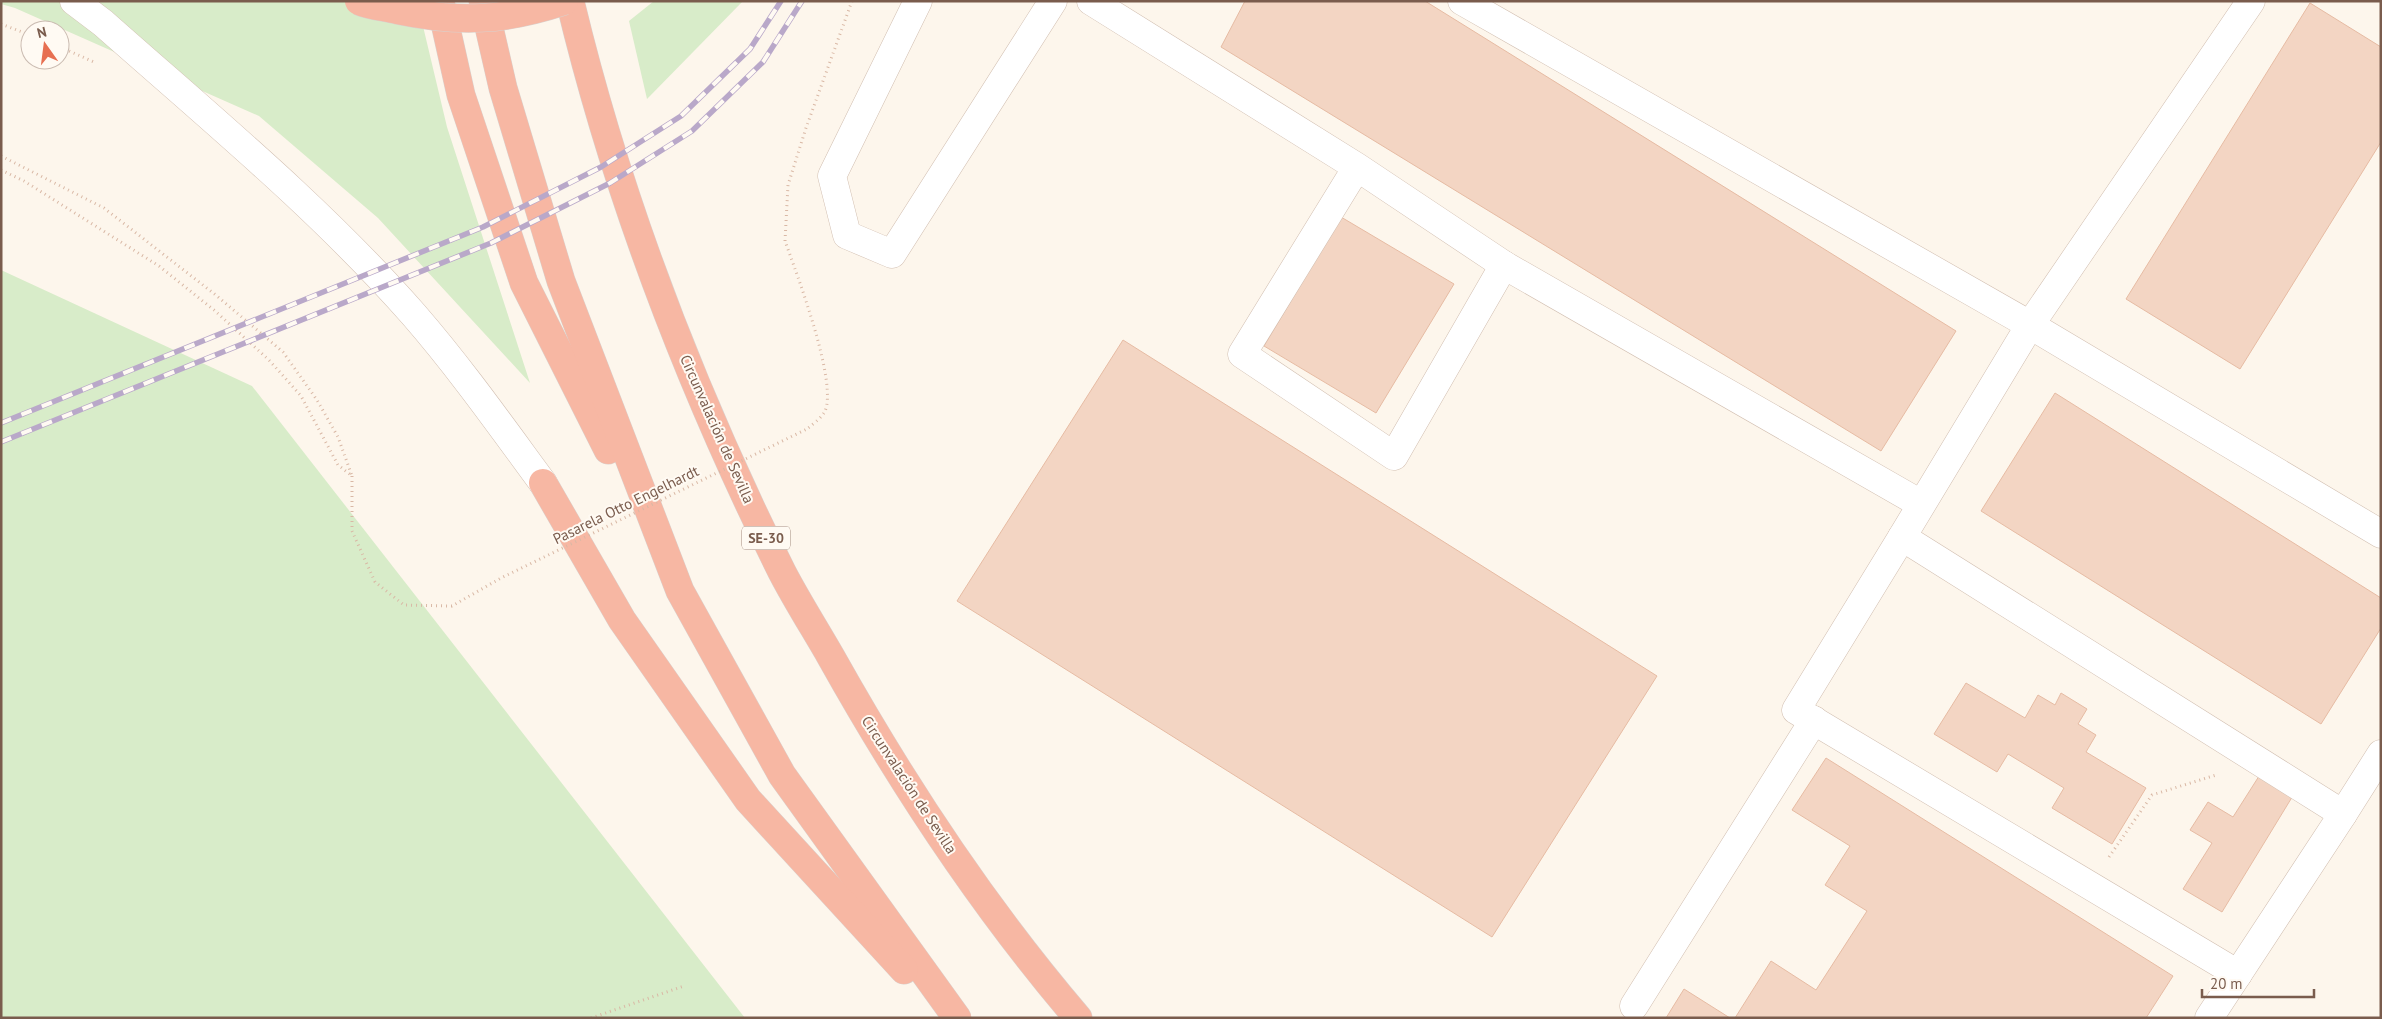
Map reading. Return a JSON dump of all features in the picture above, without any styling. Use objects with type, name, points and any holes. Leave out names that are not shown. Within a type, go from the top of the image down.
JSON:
[{"type":"highway","points":[[359,1],[430,17],[490,19],[540,9],[564,1]]},
{"type":"highway","points":[[440,1],[461,96],[524,283],[680,591],[710,650],[782,775],[957,1018]]},
{"type":"highway","points":[[482,1],[503,88],[561,281],[680,591]]},
{"type":"highway","name":"Circunvalación de Sevilla","points":[[570,1],[582,54],[610,151],[646,259],[695,386],[783,574],[868,725],[923,809],[1012,935],[1078,1018]]},
{"type":"highway","points":[[543,483],[622,620],[748,800],[948,1018]]},
{"type":"street","points":[[74,1],[102,23],[288,187],[343,240],[414,316],[484,403],[543,483]]},
{"type":"street","points":[[918,1],[832,176],[847,235],[892,254],[1053,1]]},
{"type":"street","points":[[1091,1],[1357,167],[1504,264],[1921,504]]},
{"type":"street","points":[[1462,1],[2030,325],[2381,534]]},
{"type":"street","points":[[2238,974],[1796,710],[2030,325],[2250,1]]},
{"type":"street","points":[[1357,167],[1242,354],[1394,456],[1504,264]]},
{"type":"street","points":[[1902,537],[2343,814]]},
{"type":"street","points":[[1634,1006],[1814,720]]},
{"type":"street","points":[[2209,1018],[2381,754]]},
{"type":"path","name":"Pasarela Otto Engelhardt","points":[[1,156],[104,208],[217,296],[283,352],[316,400],[338,437],[352,476],[352,531],[375,582],[404,605],[452,606],[501,578],[807,429],[824,413],[827,394],[817,331],[785,241],[788,185],[806,128],[852,1]]},
{"type":"path","points":[[1,24],[20,31]]},
{"type":"path","points":[[1,170],[24,181],[159,266],[214,310],[269,360],[301,396],[338,465],[352,476]]},
{"type":"path","points":[[2109,857],[2152,794],[2260,761]]},
{"type":"path","points":[[592,1018],[684,986]]},
{"type":"green space","points":[[1,1],[417,1],[447,127],[530,383],[378,218],[259,116],[70,32],[70,20],[42,20],[1,4]]},
{"type":"green space","points":[[654,1],[743,1],[647,99],[629,21]]},
{"type":"green space","points":[[1,270],[252,386],[745,1018],[1,1018]]},
{"type":"building","points":[[1245,1],[1425,1],[1956,331],[1881,451],[1221,47]]},
{"type":"building","points":[[2310,3],[2381,47],[2381,142],[2240,369],[2126,299]]},
{"type":"building","points":[[1341,217],[1454,284],[1376,413],[1264,346]]},
{"type":"building","points":[[1123,340],[1657,676],[1492,937],[957,601]]},
{"type":"building","points":[[2055,393],[2381,598],[2381,628],[2321,724],[1981,511]]},
{"type":"building","points":[[1966,683],[2025,718],[2038,695],[2055,705],[2061,693],[2087,709],[2078,724],[2096,735],[2086,752],[2146,788],[2112,844],[2052,808],[2064,788],[2008,754],[1997,772],[1934,734]]},
{"type":"building","points":[[1826,758],[2173,976],[2146,1018],[1735,1018],[1771,961],[1816,990],[1867,911],[1825,885],[1850,846],[1792,810]]},
{"type":"building","points":[[2261,773],[2294,794],[2222,912],[2183,889],[2212,843],[2190,830],[2208,802],[2233,817]]},
{"type":"building","points":[[1684,989],[1730,1018],[1666,1018]]},
{"type":"railway","points":[[1,423],[483,227],[601,167],[681,116],[750,49],[781,1]]},
{"type":"railway","points":[[1,442],[491,243],[610,183],[692,131],[763,62],[802,1]]}]
